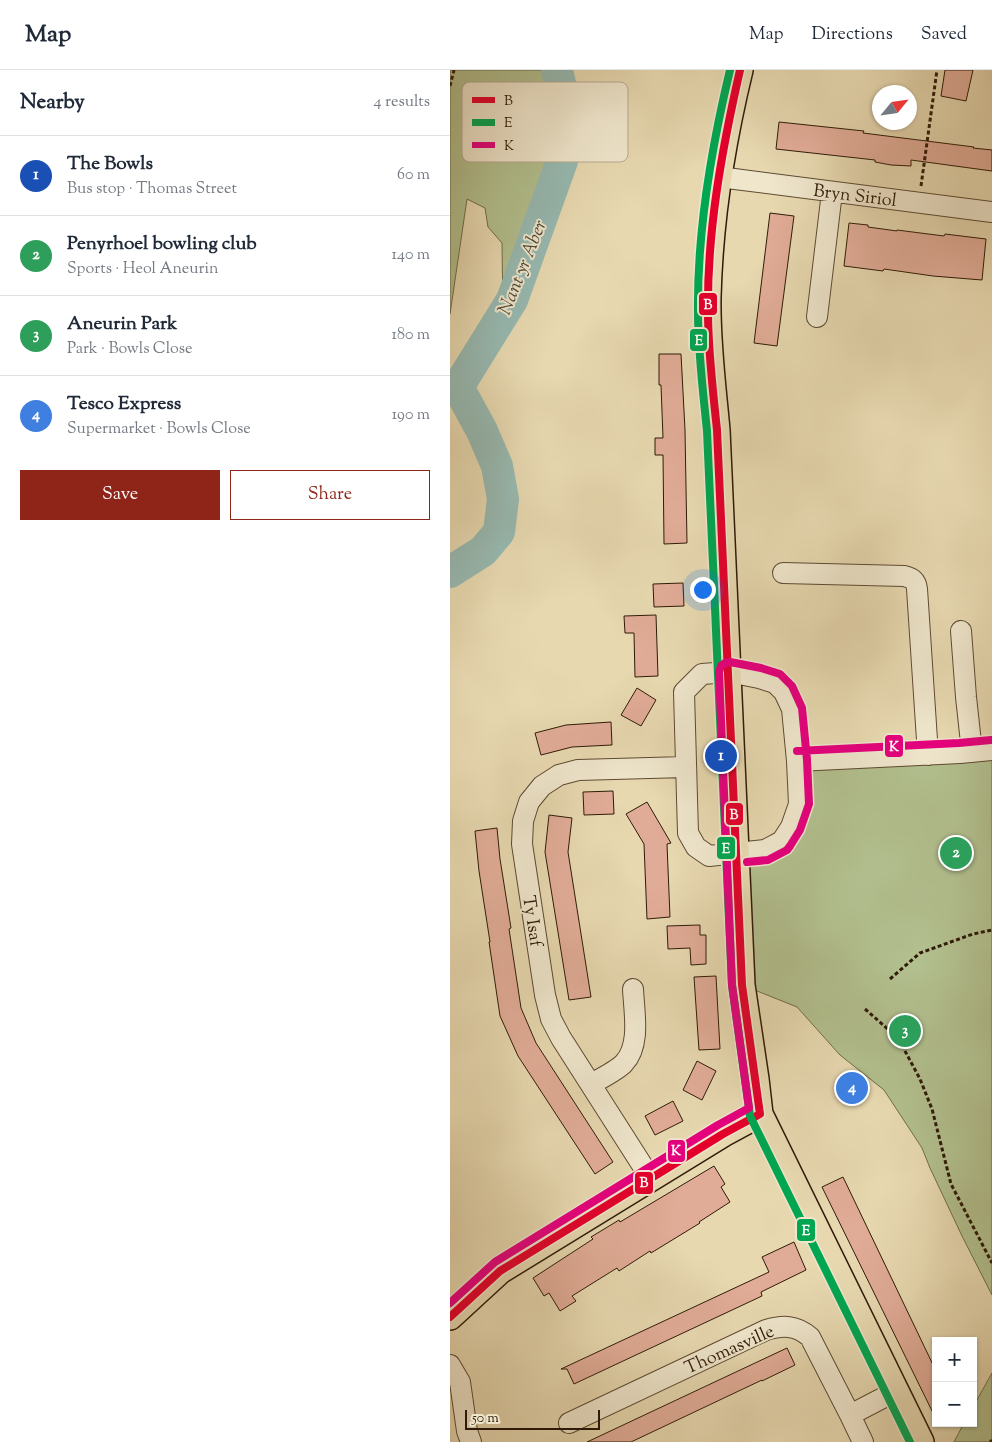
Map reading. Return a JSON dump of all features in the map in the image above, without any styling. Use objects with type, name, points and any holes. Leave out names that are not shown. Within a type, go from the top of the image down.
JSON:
[{"type":"main road","points":[[740,70],[719,177],[712,227],[708,298],[717,430],[729,672],[742,985],[760,1114],[921,1442]]},
{"type":"main road","points":[[450,1317],[500,1271],[651,1180],[723,1134],[760,1114]]},
{"type":"street","name":"Bryn Siriol","points":[[719,177],[992,212]]},
{"type":"street","points":[[816,317],[832,192]]},
{"type":"street","points":[[783,573],[904,576],[914,580],[917,589],[928,755]]},
{"type":"street","points":[[961,631],[972,752]]},
{"type":"street","points":[[729,672],[775,683],[784,692],[792,708],[799,804],[791,827],[782,841],[765,850],[709,856],[696,847],[688,833],[684,692],[702,674],[729,672]]},
{"type":"street","points":[[797,761],[992,750]]},
{"type":"street","name":"Ty Isaf","points":[[651,1180],[561,1038],[551,1019],[544,995],[522,844],[524,821],[529,802],[542,786],[559,775],[578,770],[685,767]]},
{"type":"street","points":[[591,1084],[624,1064],[631,1053],[635,1043],[632,990]]},
{"type":"street","name":"Thomasville","points":[[569,1423],[766,1330],[785,1326],[802,1330],[810,1336],[863,1442]]},
{"type":"street","points":[[450,1365],[460,1382],[467,1430],[471,1442]]},
{"type":"street","points":[[850,1415],[896,1391]]},
{"type":"path","points":[[450,86],[454,70]]},
{"type":"path","points":[[919,202],[936,70]]},
{"type":"path","points":[[890,979],[920,953],[973,934],[992,930]]},
{"type":"path","points":[[865,1009],[898,1038],[920,1079],[932,1109],[951,1184],[992,1263]]},
{"type":"green space","points":[[450,70],[557,70],[560,82],[462,82],[462,162],[562,162],[512,300],[503,315],[502,243],[488,227],[485,208],[467,199],[450,314]]},
{"type":"green space","points":[[992,750],[992,1295],[962,1236],[922,1148],[884,1090],[840,1055],[797,1007],[742,985],[737,853],[782,841],[797,761]]},
{"type":"green space","points":[[992,1373],[992,1442],[954,1442],[962,1427],[977,1427],[977,1400]]},
{"type":"building","points":[[945,70],[973,70],[966,101],[941,96]]},
{"type":"building","points":[[779,122],[864,131],[863,133],[992,150],[992,171],[911,160],[911,166],[891,165],[875,162],[875,160],[776,149]]},
{"type":"building","points":[[770,213],[794,216],[777,346],[754,343]]},
{"type":"building","points":[[849,223],[897,231],[986,239],[982,280],[844,266]]},
{"type":"building","points":[[659,354],[681,354],[685,430],[687,543],[664,544],[663,455],[655,455],[655,438],[663,438]]},
{"type":"building","points":[[683,583],[684,606],[654,607],[653,584]]},
{"type":"building","points":[[656,615],[658,676],[635,677],[634,633],[625,633],[624,616]]},
{"type":"building","points":[[637,688],[656,700],[641,726],[621,715]]},
{"type":"building","points":[[611,722],[612,745],[572,747],[541,755],[535,733],[566,725]]},
{"type":"building","points":[[613,791],[614,814],[584,815],[583,792]]},
{"type":"building","points":[[647,802],[671,843],[667,844],[670,917],[647,919],[644,844],[626,814]]},
{"type":"building","points":[[549,815],[572,818],[568,852],[591,997],[569,1000],[545,852]]},
{"type":"building","points":[[497,828],[521,1008],[536,1043],[613,1162],[595,1174],[518,1056],[500,1016],[475,831]]},
{"type":"building","points":[[700,925],[700,935],[706,935],[706,964],[691,965],[690,948],[668,949],[667,926]]},
{"type":"building","points":[[716,976],[720,1049],[699,1050],[694,977]]},
{"type":"building","points":[[697,1061],[716,1071],[702,1100],[683,1090]]},
{"type":"building","points":[[673,1101],[683,1121],[655,1135],[645,1116]]},
{"type":"building","points":[[714,1166],[725,1184],[721,1187],[730,1202],[651,1253],[650,1251],[619,1271],[617,1268],[572,1296],[576,1301],[560,1311],[549,1293],[544,1296],[533,1278],[593,1239],[591,1237],[619,1220],[620,1222]]},
{"type":"building","points":[[843,1177],[932,1363],[932,1411],[822,1187]]},
{"type":"building","points":[[794,1242],[806,1270],[761,1292],[762,1296],[574,1384],[567,1369],[561,1369],[769,1272],[762,1257]]},
{"type":"building","points":[[787,1348],[795,1365],[762,1381],[631,1442],[587,1442]]},
{"type":"waterway","name":"Nant yr Aber","points":[[557,70],[560,82]]},
{"type":"waterway","name":"Nant yr Aber","points":[[450,572],[483,551],[499,532],[503,499],[497,466],[482,431],[458,387],[512,300],[562,162]]},
{"type":"transit line","name":"E","points":[[730,70],[706,190],[698,282],[698,327],[707,431],[732,985],[750,1116],[910,1442]]},
{"type":"transit line","name":"B","points":[[450,1317],[500,1271],[723,1134],[760,1114],[742,985],[717,430],[708,327],[708,281],[713,220],[727,130],[740,70]]},
{"type":"transit line","name":"K","points":[[450,1303],[495,1262],[718,1125],[749,1108],[732,985],[719,672],[721,666],[730,662],[780,674],[792,686],[802,708],[807,760],[809,804],[800,830],[787,850],[768,860],[747,862]]},
{"type":"transit line","name":"K","points":[[797,751],[991,740]]},
{"type":"place","name":"The Bowls","points":[[721,756]]},
{"type":"place","name":"Penyrhoel bowling club","points":[[956,853]]},
{"type":"place","name":"Aneurin Park","points":[[905,1031]]},
{"type":"place","name":"Tesco Express","points":[[852,1088]]}]
